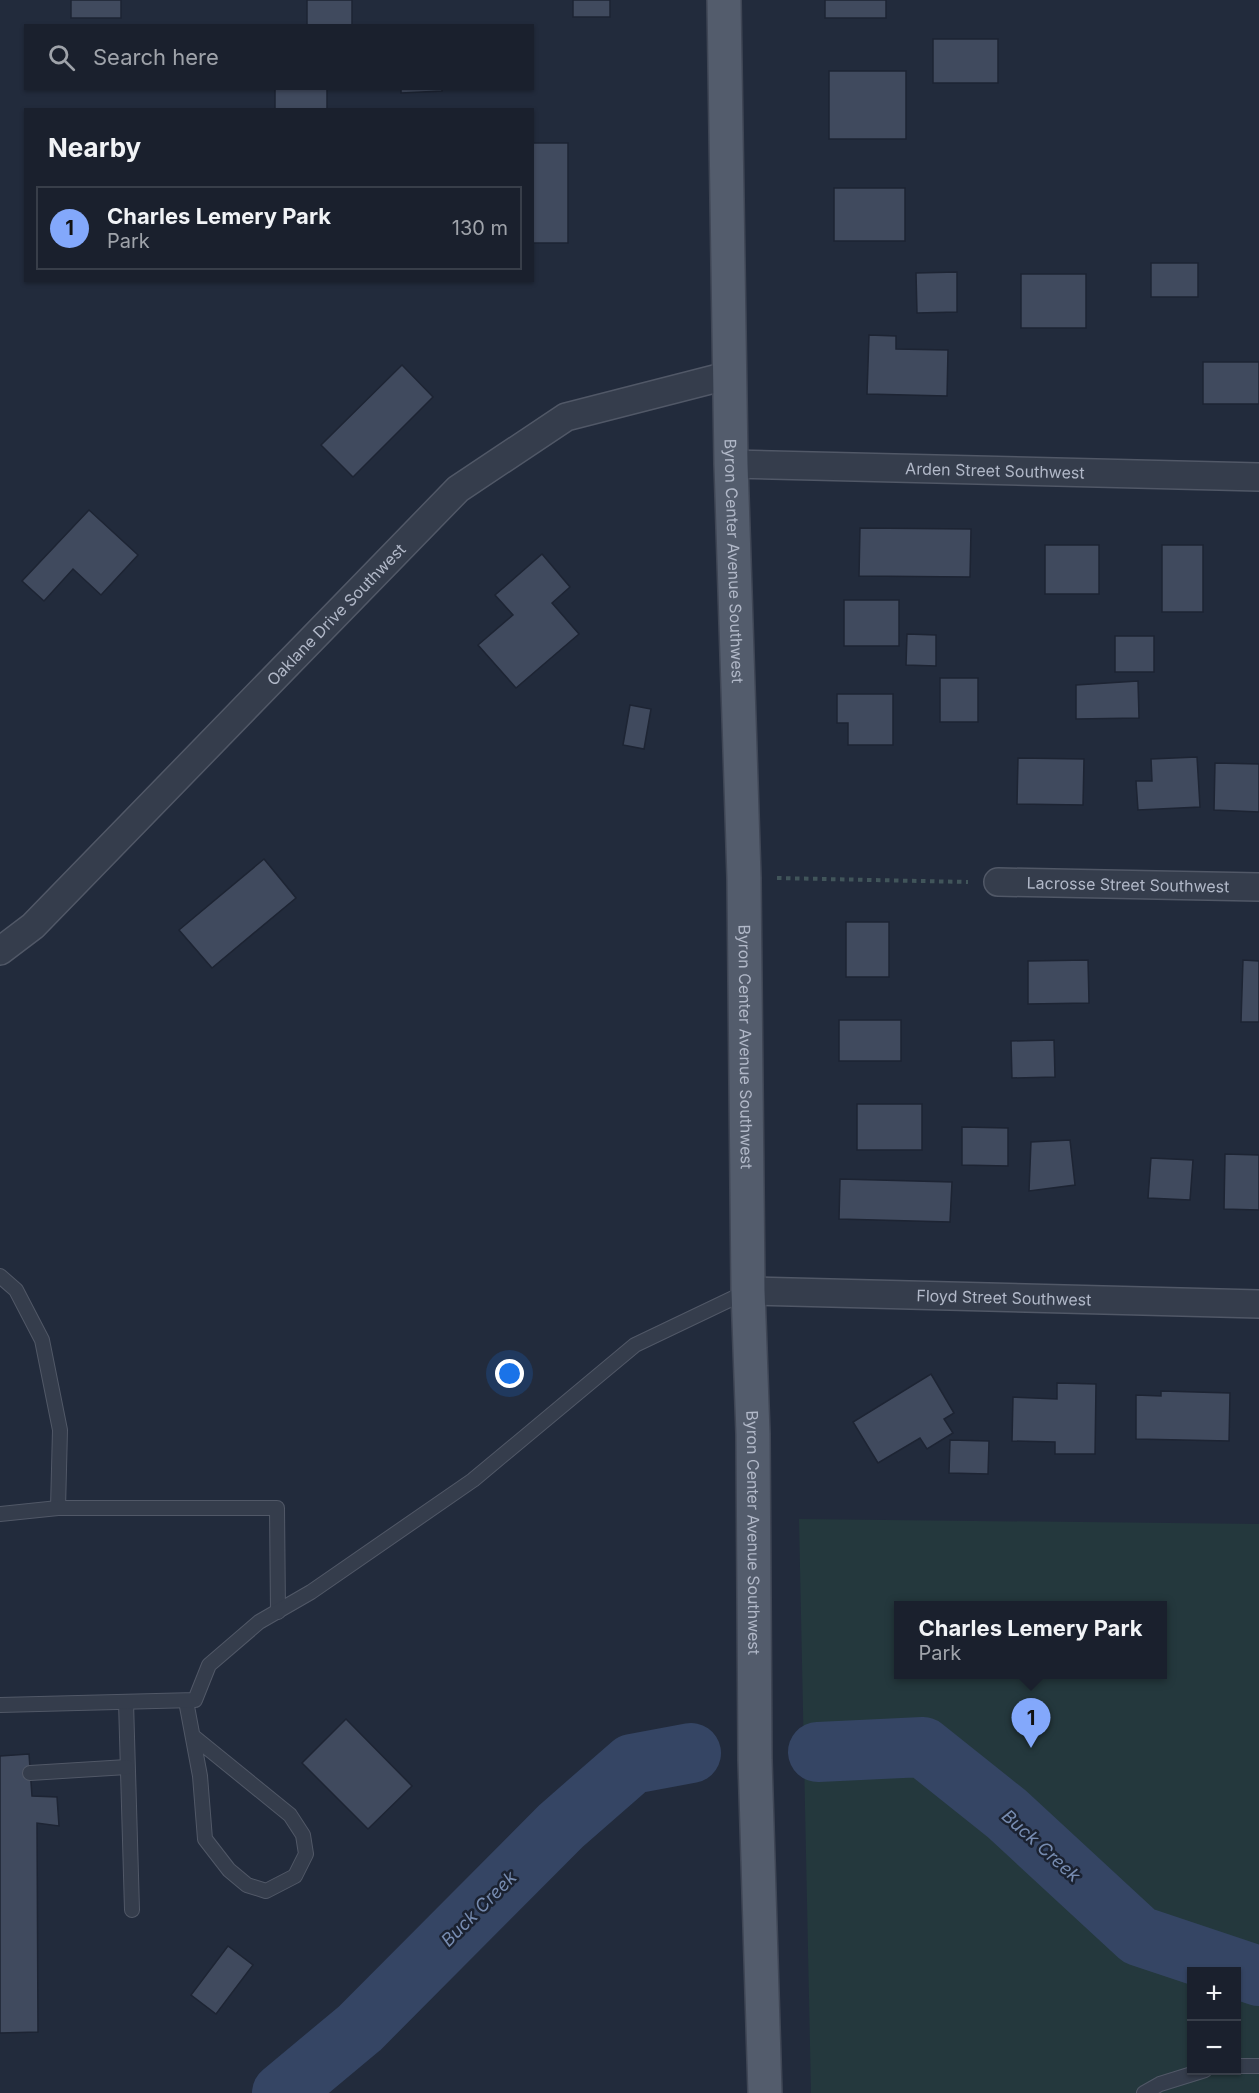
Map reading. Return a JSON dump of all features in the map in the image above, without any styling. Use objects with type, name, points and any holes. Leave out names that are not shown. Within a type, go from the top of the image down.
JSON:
[{"type":"main road","name":"Byron Center Avenue Southwest","points":[[724,0],[731,464],[744,878],[748,1291],[753,1434],[755,1760],[765,2093]]},
{"type":"street","name":"Oaklane Drive Southwest","points":[[0,951],[33,926],[458,489],[566,417],[730,375]]},
{"type":"street","name":"Arden Street Southwest","points":[[731,464],[1259,477]]},
{"type":"street","name":"Lacrosse Street Southwest","points":[[998,882],[1259,887]]},
{"type":"street","name":"Floyd Street Southwest","points":[[748,1291],[1259,1304]]},
{"type":"lane","points":[[0,1276],[16,1290],[42,1340],[60,1430],[58,1508]]},
{"type":"lane","points":[[0,1705],[195,1700],[209,1665],[260,1622],[312,1592],[473,1480],[635,1345],[748,1291]]},
{"type":"lane","points":[[0,1514],[58,1508],[277,1508],[278,1611]]},
{"type":"lane","points":[[186,1701],[194,1737],[205,1839],[229,1870],[247,1885],[266,1891],[295,1876],[306,1854],[303,1835],[290,1815],[194,1737]]},
{"type":"lane","points":[[126,1702],[132,1910]]},
{"type":"lane","points":[[30,1773],[127,1767]]},
{"type":"lane","points":[[1241,2066],[1259,2066]]},
{"type":"lane","points":[[1144,2093],[1190,2075]]},
{"type":"path","points":[[744,878],[998,882]]},
{"type":"green space","points":[[799,1519],[1259,1524],[1259,2093],[811,2093]]},
{"type":"building","points":[[71,0],[121,0],[121,18],[71,18]]},
{"type":"building","points":[[307,0],[352,0],[352,24],[307,24]]},
{"type":"building","points":[[573,0],[610,0],[610,17],[573,17]]},
{"type":"building","points":[[825,0],[886,0],[886,18],[825,18]]},
{"type":"building","points":[[933,39],[998,39],[998,83],[933,83]]},
{"type":"building","points":[[829,71],[906,71],[906,139],[829,139]]},
{"type":"building","points":[[275,90],[327,90],[327,108],[275,108]]},
{"type":"building","points":[[401,90],[442,90],[442,91],[401,93]]},
{"type":"building","points":[[534,143],[568,143],[568,243],[534,243]]},
{"type":"building","points":[[834,188],[905,188],[905,241],[834,241]]},
{"type":"building","points":[[1151,263],[1198,263],[1198,297],[1151,297]]},
{"type":"building","points":[[957,272],[957,312],[917,313],[916,273]]},
{"type":"building","points":[[1021,274],[1086,274],[1086,328],[1021,328]]},
{"type":"building","points":[[869,335],[896,336],[896,349],[948,350],[947,396],[867,394]]},
{"type":"building","points":[[1203,362],[1259,362],[1259,404],[1203,404]]},
{"type":"building","points":[[402,365],[433,397],[353,477],[321,445]]},
{"type":"building","points":[[89,510],[138,555],[101,595],[73,569],[44,601],[22,581]]},
{"type":"building","points":[[860,528],[971,529],[970,577],[859,576]]},
{"type":"building","points":[[1045,545],[1099,545],[1099,594],[1045,594]]},
{"type":"building","points":[[1162,545],[1203,545],[1203,612],[1162,612]]},
{"type":"building","points":[[542,554],[570,587],[552,603],[579,634],[516,688],[478,645],[513,615],[495,595]]},
{"type":"building","points":[[844,600],[899,600],[899,646],[844,646]]},
{"type":"building","points":[[907,634],[936,635],[936,666],[906,665]]},
{"type":"building","points":[[1115,636],[1154,636],[1154,672],[1115,672]]},
{"type":"building","points":[[940,678],[978,678],[978,722],[940,722]]},
{"type":"building","points":[[1138,681],[1139,718],[1076,719],[1076,685]]},
{"type":"building","points":[[837,694],[893,694],[893,745],[848,745],[848,723],[837,723]]},
{"type":"building","points":[[630,705],[651,709],[644,749],[623,745]]},
{"type":"building","points":[[1197,757],[1200,807],[1138,810],[1136,781],[1152,781],[1151,759]]},
{"type":"building","points":[[1018,758],[1084,759],[1083,805],[1017,804]]},
{"type":"building","points":[[1215,763],[1259,764],[1259,812],[1214,810]]},
{"type":"building","points":[[264,859],[296,898],[212,968],[179,930]]},
{"type":"building","points":[[846,922],[889,922],[889,977],[846,977]]},
{"type":"building","points":[[1088,960],[1089,1003],[1028,1004],[1028,961]]},
{"type":"building","points":[[1243,960],[1259,961],[1259,1022],[1241,1022]]},
{"type":"building","points":[[839,1020],[901,1020],[901,1061],[839,1061]]},
{"type":"building","points":[[1054,1040],[1055,1077],[1012,1078],[1011,1041]]},
{"type":"building","points":[[857,1104],[922,1104],[922,1150],[857,1150]]},
{"type":"building","points":[[962,1127],[1008,1128],[1008,1166],[962,1165]]},
{"type":"building","points":[[1070,1140],[1075,1185],[1029,1191],[1031,1142]]},
{"type":"building","points":[[1225,1154],[1259,1155],[1259,1210],[1224,1209]]},
{"type":"building","points":[[1151,1158],[1193,1160],[1190,1200],[1148,1198]]},
{"type":"building","points":[[840,1179],[952,1182],[950,1222],[839,1219]]},
{"type":"building","points":[[931,1374],[954,1413],[944,1419],[953,1433],[927,1449],[920,1438],[878,1463],[853,1422]]},
{"type":"building","points":[[1057,1383],[1096,1384],[1095,1454],[1055,1454],[1055,1442],[1012,1441],[1013,1397],[1057,1399]]},
{"type":"building","points":[[1161,1391],[1230,1393],[1229,1441],[1136,1439],[1136,1395],[1161,1396]]},
{"type":"building","points":[[950,1440],[989,1441],[988,1474],[949,1473]]},
{"type":"building","points":[[346,1719],[412,1786],[368,1829],[302,1763]]},
{"type":"building","points":[[29,1754],[32,1796],[57,1797],[59,1826],[37,1823],[38,2032],[0,2033],[0,1756]]},
{"type":"building","points":[[228,1946],[253,1965],[216,2014],[191,1995]]},
{"type":"waterway","name":"Buck Creek","points":[[818,1752],[923,1747],[1007,1814],[1139,1936],[1259,1976]]},
{"type":"waterway","name":"Buck Creek","points":[[282,2093],[360,2028],[561,1826],[632,1764],[691,1753]]},
{"type":"place","name":"Charles Lemery Park","points":[[1031,1748]]}]
